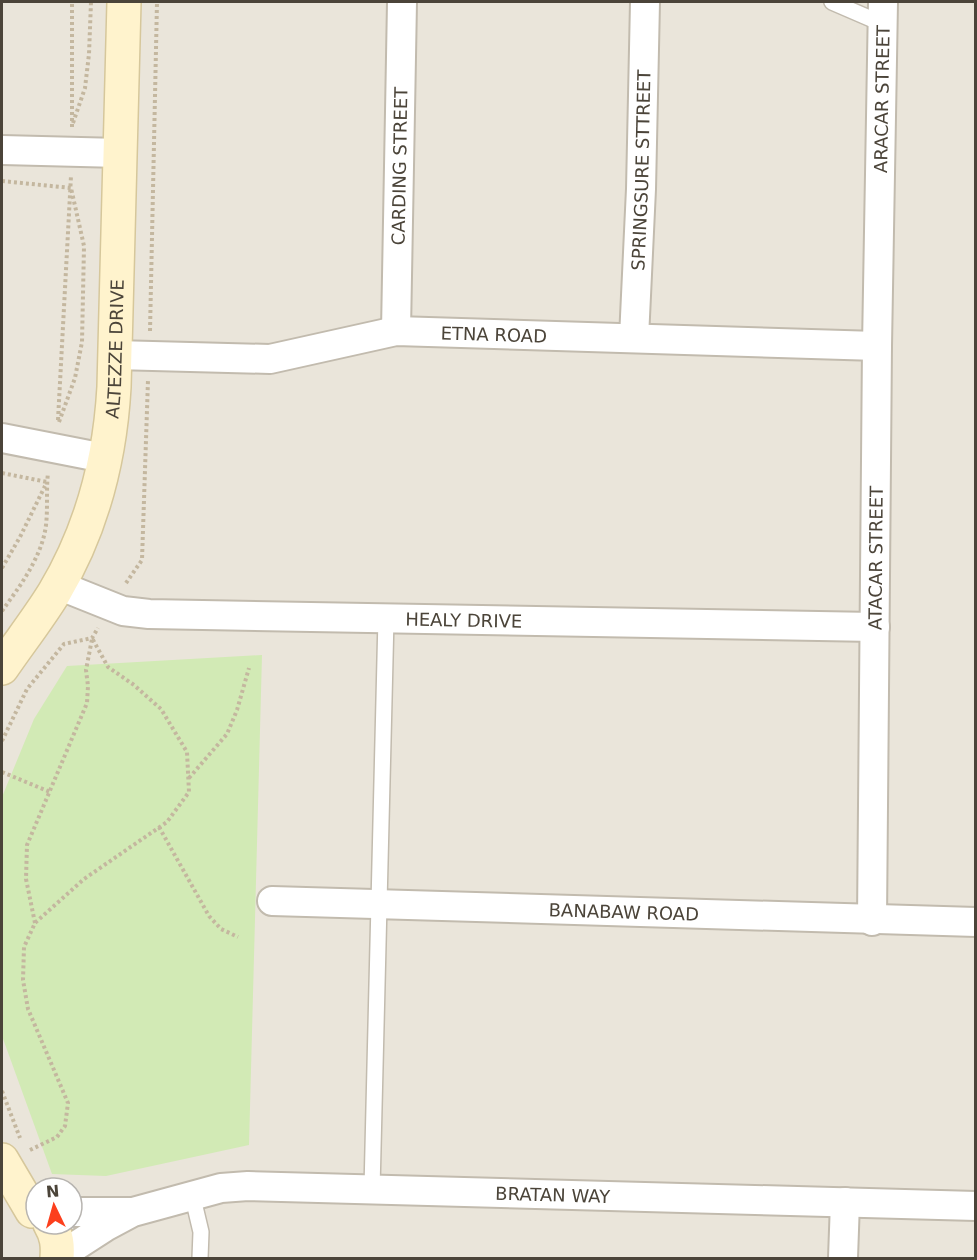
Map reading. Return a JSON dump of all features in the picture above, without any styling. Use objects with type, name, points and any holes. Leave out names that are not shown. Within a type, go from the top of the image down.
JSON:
[{"type":"street","name":"ALTEZZE DRIVE","points":[[2,668],[36,621],[58,585],[86,526],[98,491],[112,415],[124,2]]},
{"type":"street","name":"CARDING STREET","points":[[396,331],[402,2]]},
{"type":"street","name":"SPRINGSURE STTREET","points":[[634,338],[641,189],[645,2]]},
{"type":"street","name":"ARACAR STREET","points":[[879,196],[883,13]]},
{"type":"street","points":[[2,150],[120,153]]},
{"type":"street","name":"ATACAR STREET","points":[[872,921],[879,196]]},
{"type":"street","name":"ETNA ROAD","points":[[115,355],[270,359],[396,331],[877,346]]},
{"type":"street","points":[[2,438],[104,458]]},
{"type":"street","name":"HEALY DRIVE","points":[[58,585],[123,611],[149,614],[875,627]]},
{"type":"street","name":"BANABAW ROAD","points":[[272,901],[872,921],[975,922]]},
{"type":"street","points":[[2,1161],[24,1203]]},
{"type":"street","name":"BRATAN WAY","points":[[57,1258],[133,1212],[192,1194],[221,1188],[248,1186],[975,1206]]},
{"type":"street","points":[[843,1258],[845,1202]]},
{"type":"street","name":"BRATAN WAY","points":[[84,1212],[133,1212]]},
{"type":"street","points":[[56,1236],[57,1258]]},
{"type":"lane","points":[[832,2],[883,13]]},
{"type":"lane","points":[[372,1189],[386,618]]},
{"type":"lane","points":[[192,1194],[201,1232],[200,1258]]},
{"type":"path","points":[[72,2],[72,127],[85,88],[91,2]]},
{"type":"path","points":[[2,181],[71,188]]},
{"type":"path","points":[[71,188],[84,246],[82,342],[75,378],[57,427],[71,188]]},
{"type":"path","points":[[2,473],[47,482]]},
{"type":"path","points":[[2,568],[47,482]]},
{"type":"path","points":[[2,611],[18,588],[42,544],[46,523],[47,482]]},
{"type":"path","points":[[2,1161],[57,1137],[65,1126],[67,1115],[68,1103],[28,1009],[23,980],[24,946],[35,923],[84,879],[167,822],[189,792],[187,752],[161,709],[134,685],[108,667],[92,638],[86,670],[87,703],[27,845],[26,879],[35,923]]},
{"type":"path","points":[[189,779],[227,734],[237,710],[249,668]]},
{"type":"path","points":[[2,772],[50,792]]},
{"type":"path","points":[[159,827],[209,916],[221,929],[238,937]]},
{"type":"shaded area","points":[[2,2],[975,2],[975,1258],[2,1258]]},
{"type":"green space","points":[[262,655],[249,1145],[106,1176],[52,1174],[2,1036],[2,797],[34,719],[67,666]]}]
